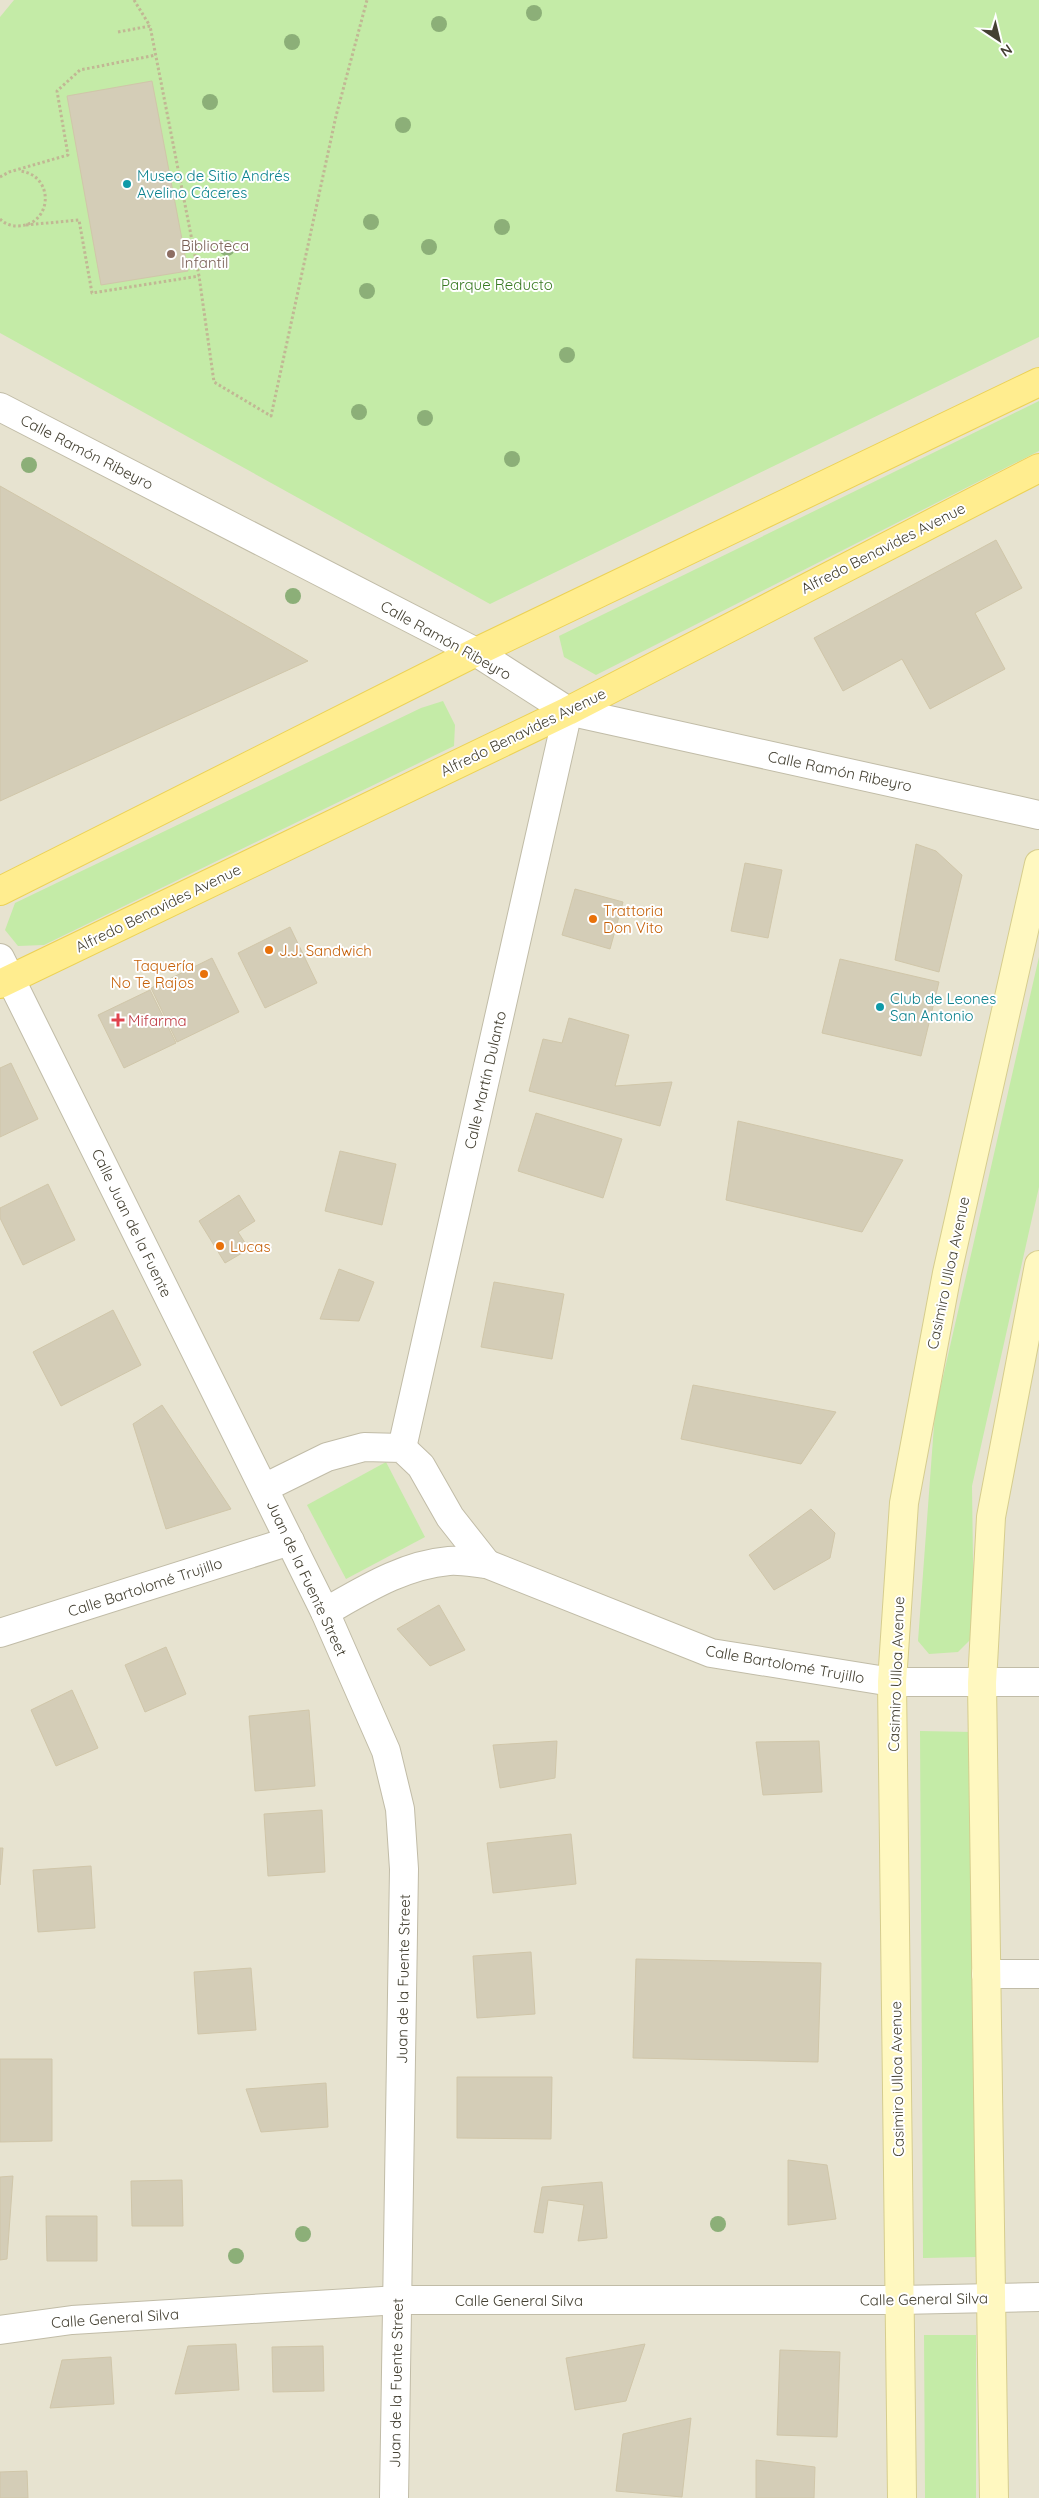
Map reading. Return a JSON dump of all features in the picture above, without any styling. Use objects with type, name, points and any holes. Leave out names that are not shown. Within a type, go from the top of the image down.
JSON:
[{"type":"main road","points":[[0,891],[476,652],[1039,382]]},
{"type":"main road","name":"Alfredo Benavides Avenue","points":[[3,973],[568,711],[1039,468]]},
{"type":"main road","name":"Casimiro Ulloa Avenue","points":[[902,2498],[892,1682],[904,1503],[947,1273],[1039,864]]},
{"type":"main road","points":[[994,2498],[982,1682],[991,1517],[1039,1265]]},
{"type":"street","name":"Calle Ramón Ribeyro","points":[[0,407],[476,652],[568,711],[1039,815]]},
{"type":"street","name":"Calle Martín Dulanto","points":[[402,1448],[568,711]]},
{"type":"street","name":"Calle Juan de la Fuente","points":[[3,973],[264,1488]]},
{"type":"street","points":[[264,1488],[327,1457],[364,1447],[402,1448],[421,1466],[450,1517],[487,1564]]},
{"type":"street","name":"Juan de la Fuente Street","points":[[264,1488],[325,1612],[386,1751],[400,1810],[404,1869],[399,2300],[394,2498]]},
{"type":"street","name":"Calle Bartolomé Trujillo","points":[[0,1633],[290,1541]]},
{"type":"street","name":"Calle Bartolomé Trujillo","points":[[325,1612],[378,1581],[422,1566],[450,1561],[487,1564],[710,1653],[892,1682],[1039,1682]]},
{"type":"street","points":[[986,1974],[1039,1974]]},
{"type":"street","name":"Calle General Silva","points":[[0,2330],[72,2320],[399,2300],[899,2300],[1039,2297]]},
{"type":"path","points":[[134,0],[150,26],[199,276],[214,382],[271,416],[334,126],[367,0]]},
{"type":"path","points":[[118,32],[150,26]]},
{"type":"path","points":[[0,177],[9,172],[68,155],[57,91],[80,70],[156,55]]},
{"type":"path","points":[[9,172],[21,171],[31,174],[41,182],[45,190],[46,203],[42,214],[26,225]]},
{"type":"path","points":[[0,219],[12,226],[80,220],[92,293],[199,276]]},
{"type":"shaded area","points":[[0,0],[1039,0],[1039,2498],[0,2498]]},
{"type":"green space","name":"Parque Reducto","points":[[14,0],[1039,0],[1039,337],[490,604],[0,333],[0,17]]},
{"type":"green space","points":[[1039,401],[1039,451],[596,675],[564,657],[559,636]]},
{"type":"green space","points":[[443,701],[455,725],[454,746],[44,945],[18,946],[5,930],[15,903],[421,708]]},
{"type":"green space","points":[[1039,957],[1039,1187],[972,1486],[974,1636],[958,1652],[929,1654],[918,1641],[935,1412]]},
{"type":"green space","points":[[386,1462],[425,1537],[346,1579],[307,1505]]},
{"type":"green space","points":[[920,1731],[973,1732],[977,2257],[923,2258]]},
{"type":"green space","points":[[924,2335],[976,2335],[976,2498],[925,2498]]},
{"type":"building","name":"Museo de Sitio Andrés Avelino Cáceres","points":[[152,81],[188,271],[101,285],[67,96]]},
{"type":"building","points":[[0,486],[226,614],[308,661],[0,801]]},
{"type":"building","points":[[996,540],[1022,588],[975,613],[1005,669],[930,709],[902,659],[843,691],[814,638]]},
{"type":"building","points":[[916,844],[936,851],[962,875],[939,972],[895,960]]},
{"type":"building","points":[[745,863],[782,870],[768,938],[731,931]]},
{"type":"building","name":"Trattoria Don Vito","points":[[575,889],[623,902],[610,949],[562,935]]},
{"type":"building","points":[[290,927],[317,983],[265,1008],[238,953]]},
{"type":"building","points":[[212,958],[239,1012],[177,1042],[151,988]]},
{"type":"building","name":"Club de Leones San Antonio","points":[[840,959],[939,982],[921,1056],[822,1033]]},
{"type":"building","points":[[150,990],[176,1043],[124,1068],[98,1015]]},
{"type":"building","points":[[569,1018],[629,1035],[615,1086],[672,1082],[660,1126],[529,1091],[543,1039],[562,1043]]},
{"type":"building","points":[[11,1063],[38,1119],[0,1137],[0,1068]]},
{"type":"building","points":[[536,1113],[622,1139],[603,1198],[518,1171]]},
{"type":"building","points":[[738,1121],[903,1160],[862,1232],[726,1200]]},
{"type":"building","points":[[340,1151],[396,1164],[382,1225],[325,1211]]},
{"type":"building","points":[[48,1184],[75,1240],[23,1265],[0,1218],[0,1208]]},
{"type":"building","points":[[239,1195],[255,1221],[238,1232],[249,1249],[225,1263],[199,1221]]},
{"type":"building","points":[[339,1269],[374,1282],[359,1321],[320,1319]]},
{"type":"building","points":[[494,1282],[564,1294],[552,1359],[481,1347]]},
{"type":"building","points":[[113,1310],[141,1365],[61,1406],[33,1352]]},
{"type":"building","points":[[693,1385],[836,1412],[801,1464],[681,1439]]},
{"type":"building","points":[[162,1405],[231,1509],[166,1529],[133,1424]]},
{"type":"building","points":[[811,1509],[835,1533],[830,1558],[774,1590],[749,1555]]},
{"type":"building","points":[[439,1605],[465,1650],[430,1666],[397,1629]]},
{"type":"building","points":[[166,1647],[186,1694],[145,1712],[125,1665]]},
{"type":"building","points":[[72,1690],[98,1748],[56,1766],[31,1710]]},
{"type":"building","points":[[309,1710],[315,1786],[255,1791],[249,1716]]},
{"type":"building","points":[[557,1741],[555,1778],[500,1788],[493,1745]]},
{"type":"building","points":[[819,1741],[822,1792],[763,1795],[756,1742]]},
{"type":"building","points":[[322,1810],[325,1872],[268,1876],[264,1814]]},
{"type":"building","points":[[571,1834],[576,1884],[493,1893],[487,1843]]},
{"type":"building","points":[[0,1848],[3,1848],[0,1885]]},
{"type":"building","points":[[91,1866],[95,1928],[38,1932],[33,1870]]},
{"type":"building","points":[[531,1952],[535,2014],[477,2018],[473,1956]]},
{"type":"building","points":[[636,1959],[821,1963],[818,2062],[633,2058]]},
{"type":"building","points":[[251,1968],[256,2030],[198,2034],[194,1972]]},
{"type":"building","points":[[0,2059],[52,2059],[52,2141],[0,2142]]},
{"type":"building","points":[[457,2077],[552,2077],[551,2139],[457,2138]]},
{"type":"building","points":[[326,2083],[328,2127],[261,2132],[246,2089]]},
{"type":"building","points":[[788,2160],[827,2165],[836,2219],[788,2225]]},
{"type":"building","points":[[13,2176],[7,2259],[0,2260],[0,2177]]},
{"type":"building","points":[[182,2180],[183,2226],[132,2226],[131,2181]]},
{"type":"building","points":[[602,2182],[607,2238],[578,2241],[584,2205],[548,2200],[543,2233],[534,2232],[542,2187]]},
{"type":"building","points":[[46,2216],[97,2216],[97,2261],[47,2261]]},
{"type":"building","points":[[236,2344],[239,2390],[175,2394],[188,2346]]},
{"type":"building","points":[[645,2344],[626,2401],[575,2410],[566,2358]]},
{"type":"building","points":[[323,2346],[324,2391],[273,2392],[272,2347]]},
{"type":"building","points":[[780,2350],[840,2352],[837,2437],[777,2435]]},
{"type":"building","points":[[111,2357],[114,2404],[50,2408],[62,2360]]},
{"type":"building","points":[[691,2418],[682,2497],[616,2491],[623,2434]]},
{"type":"building","points":[[756,2460],[815,2467],[814,2498],[756,2498]]},
{"type":"building","points":[[27,2471],[28,2498],[0,2498],[0,2472]]},
{"type":"place","name":"Museo de Sitio Andrés Avelino Cáceres","points":[[127,184]]},
{"type":"place","name":"Biblioteca Infantil","points":[[171,254]]},
{"type":"place","name":"Trattoria Don Vito","points":[[593,919]]},
{"type":"place","name":"J.J. Sandwich","points":[[269,950]]},
{"type":"place","name":"Taquería No Te Rajos","points":[[204,974]]},
{"type":"place","name":"Club de Leones San Antonio","points":[[880,1007]]},
{"type":"place","name":"Mifarma","points":[[118,1020]]},
{"type":"place","name":"Lucas","points":[[220,1246]]}]
